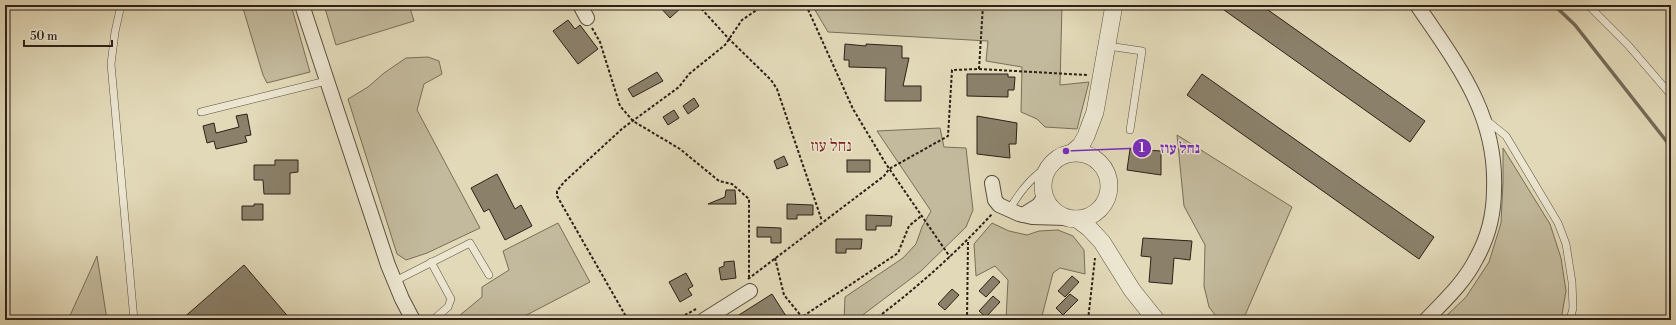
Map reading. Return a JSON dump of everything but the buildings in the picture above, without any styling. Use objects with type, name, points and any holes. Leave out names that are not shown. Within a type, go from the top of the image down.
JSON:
[{"type":"street","points":[[302,5],[326,81],[394,281],[413,320]]},
{"type":"street","points":[[580,5],[587,18]]},
{"type":"street","points":[[1072,153],[1081,145],[1095,112],[1108,46],[1114,5]]},
{"type":"street","points":[[1417,5],[1467,81],[1484,118],[1494,159],[1494,202],[1491,221],[1476,259],[1457,288],[1426,320]]},
{"type":"street","points":[[992,183],[995,200],[1004,208],[1023,215],[1048,218],[1072,218],[1090,215],[1101,207],[1106,200],[1109,184],[1107,176],[1099,163],[1095,140],[1095,112]]},
{"type":"street","points":[[1099,163],[1085,154],[1072,153],[1055,160],[1049,166],[1043,179],[1042,186],[1044,197],[1055,212],[1072,218],[1089,228],[1100,239],[1132,290],[1156,320]]},
{"type":"street","points":[[1023,215],[1039,205],[1044,197]]},
{"type":"street","points":[[1100,239],[1099,218],[1101,207]]},
{"type":"street","points":[[704,320],[748,284]]},
{"type":"lane","points":[[120,5],[114,32],[110,64],[134,320]]},
{"type":"lane","points":[[1588,5],[1628,46],[1671,95]]},
{"type":"lane","points":[[1108,46],[1142,52],[1130,130]]},
{"type":"lane","points":[[201,112],[326,81]]},
{"type":"lane","points":[[1484,118],[1506,136],[1558,223],[1566,244],[1572,282],[1573,308],[1570,320]]},
{"type":"lane","points":[[1004,208],[1030,179],[1055,160]]},
{"type":"lane","points":[[394,281],[470,243],[489,275]]},
{"type":"lane","points":[[431,262],[451,299],[451,303],[448,307],[433,320]]},
{"type":"path","points":[[698,5],[729,39],[771,80],[777,89],[822,222]]},
{"type":"path","points":[[628,320],[557,196],[557,191],[564,182],[633,121],[679,87],[690,74],[725,46],[742,20],[764,5]]},
{"type":"path","points":[[806,5],[853,109],[889,169],[950,257]]},
{"type":"path","points":[[979,69],[983,5]]},
{"type":"path","points":[[587,18],[600,42],[620,106],[633,121],[680,149],[719,180],[732,184],[749,199],[748,284]]},
{"type":"path","points":[[748,284],[775,258],[884,176],[889,169],[948,136],[952,70],[979,69],[1102,76]]},
{"type":"path","points":[[874,320],[907,295],[1004,208]]},
{"type":"path","points":[[800,320],[802,317],[898,253],[909,226],[921,216]]},
{"type":"path","points":[[1088,320],[1100,239]]},
{"type":"path","points":[[967,320],[968,240]]},
{"type":"path","points":[[775,258],[784,295],[802,317]]},
{"type":"path","points":[[676,320],[702,306]]},
{"type":"shaded area","points":[[242,5],[291,5],[310,72],[267,83],[263,75]]},
{"type":"shaded area","points":[[324,5],[409,5],[414,21],[336,45]]},
{"type":"shaded area","points":[[812,5],[1062,5],[1060,85],[1089,82],[1077,129],[1045,127],[1037,119],[1021,112],[1022,67],[986,61],[988,41],[828,32]]},
{"type":"shaded area","points":[[428,57],[439,61],[442,74],[424,84],[417,110],[480,228],[427,253],[406,260],[397,254],[348,99],[368,87],[384,73],[406,58]]},
{"type":"shaded area","points":[[940,128],[944,147],[966,148],[973,210],[966,227],[921,271],[856,320],[844,320],[845,297],[903,258],[916,244],[922,227],[931,211],[877,131]]},
{"type":"shaded area","points":[[1177,135],[1292,207],[1243,320],[1219,320],[1209,307],[1204,286],[1205,245],[1184,206]]},
{"type":"shaded area","points":[[1503,148],[1550,224],[1561,258],[1566,291],[1561,320],[1442,320],[1466,297],[1489,262],[1501,223]]},
{"type":"shaded area","points":[[558,223],[590,282],[517,320],[454,320],[482,297],[482,287],[509,270],[503,251]]},
{"type":"shaded area","points":[[992,223],[1009,231],[1027,235],[1039,231],[1058,230],[1073,236],[1084,250],[1085,274],[1060,268],[1053,273],[1041,320],[1006,320],[1008,280],[995,266],[976,276],[974,244]]},
{"type":"shaded area","points":[[97,256],[107,320],[68,320]]},
{"type":"waterway","points":[[1554,5],[1575,25],[1671,147]]},
{"type":"place","name":"נחל עוז","points":[[1066,151]]},
{"type":"district","name":"נחל עוז","points":[[831,146]]}]
